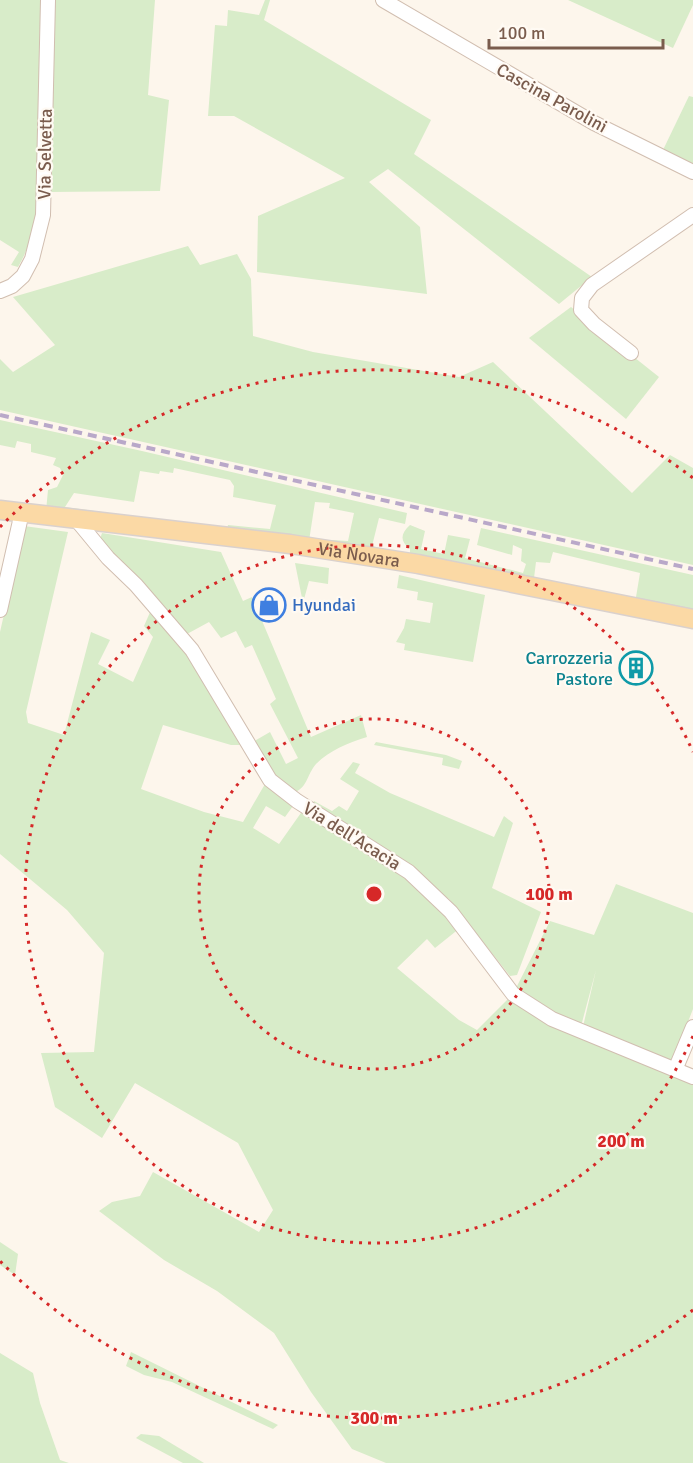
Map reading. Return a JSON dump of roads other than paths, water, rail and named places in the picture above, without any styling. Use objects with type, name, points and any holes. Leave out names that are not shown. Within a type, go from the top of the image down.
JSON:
[{"type":"main road","name":"Via Novara","points":[[0,510],[290,544],[406,562],[693,619]]},
{"type":"street","name":"Via Selvetta","points":[[0,291],[12,286],[23,276],[32,259],[43,215],[48,0]]},
{"type":"street","name":"Cascina Parolini","points":[[383,0],[594,123],[693,172]]},
{"type":"street","points":[[631,352],[594,324],[581,310],[582,298],[592,285],[693,215]]},
{"type":"street","points":[[0,610],[22,512]]},
{"type":"street","name":"Via dell'Acacia","points":[[75,518],[108,558],[136,585],[192,650],[270,780],[297,801],[409,872],[450,912],[513,994],[552,1019],[693,1077]]},
{"type":"street","points":[[675,1070],[693,1027]]},
{"type":"railway","points":[[0,415],[693,569]]},
{"type":"place","name":"Hyundai","points":[[269,605]]},
{"type":"place","name":"Carrozzeria Pastore","points":[[636,668]]}]
